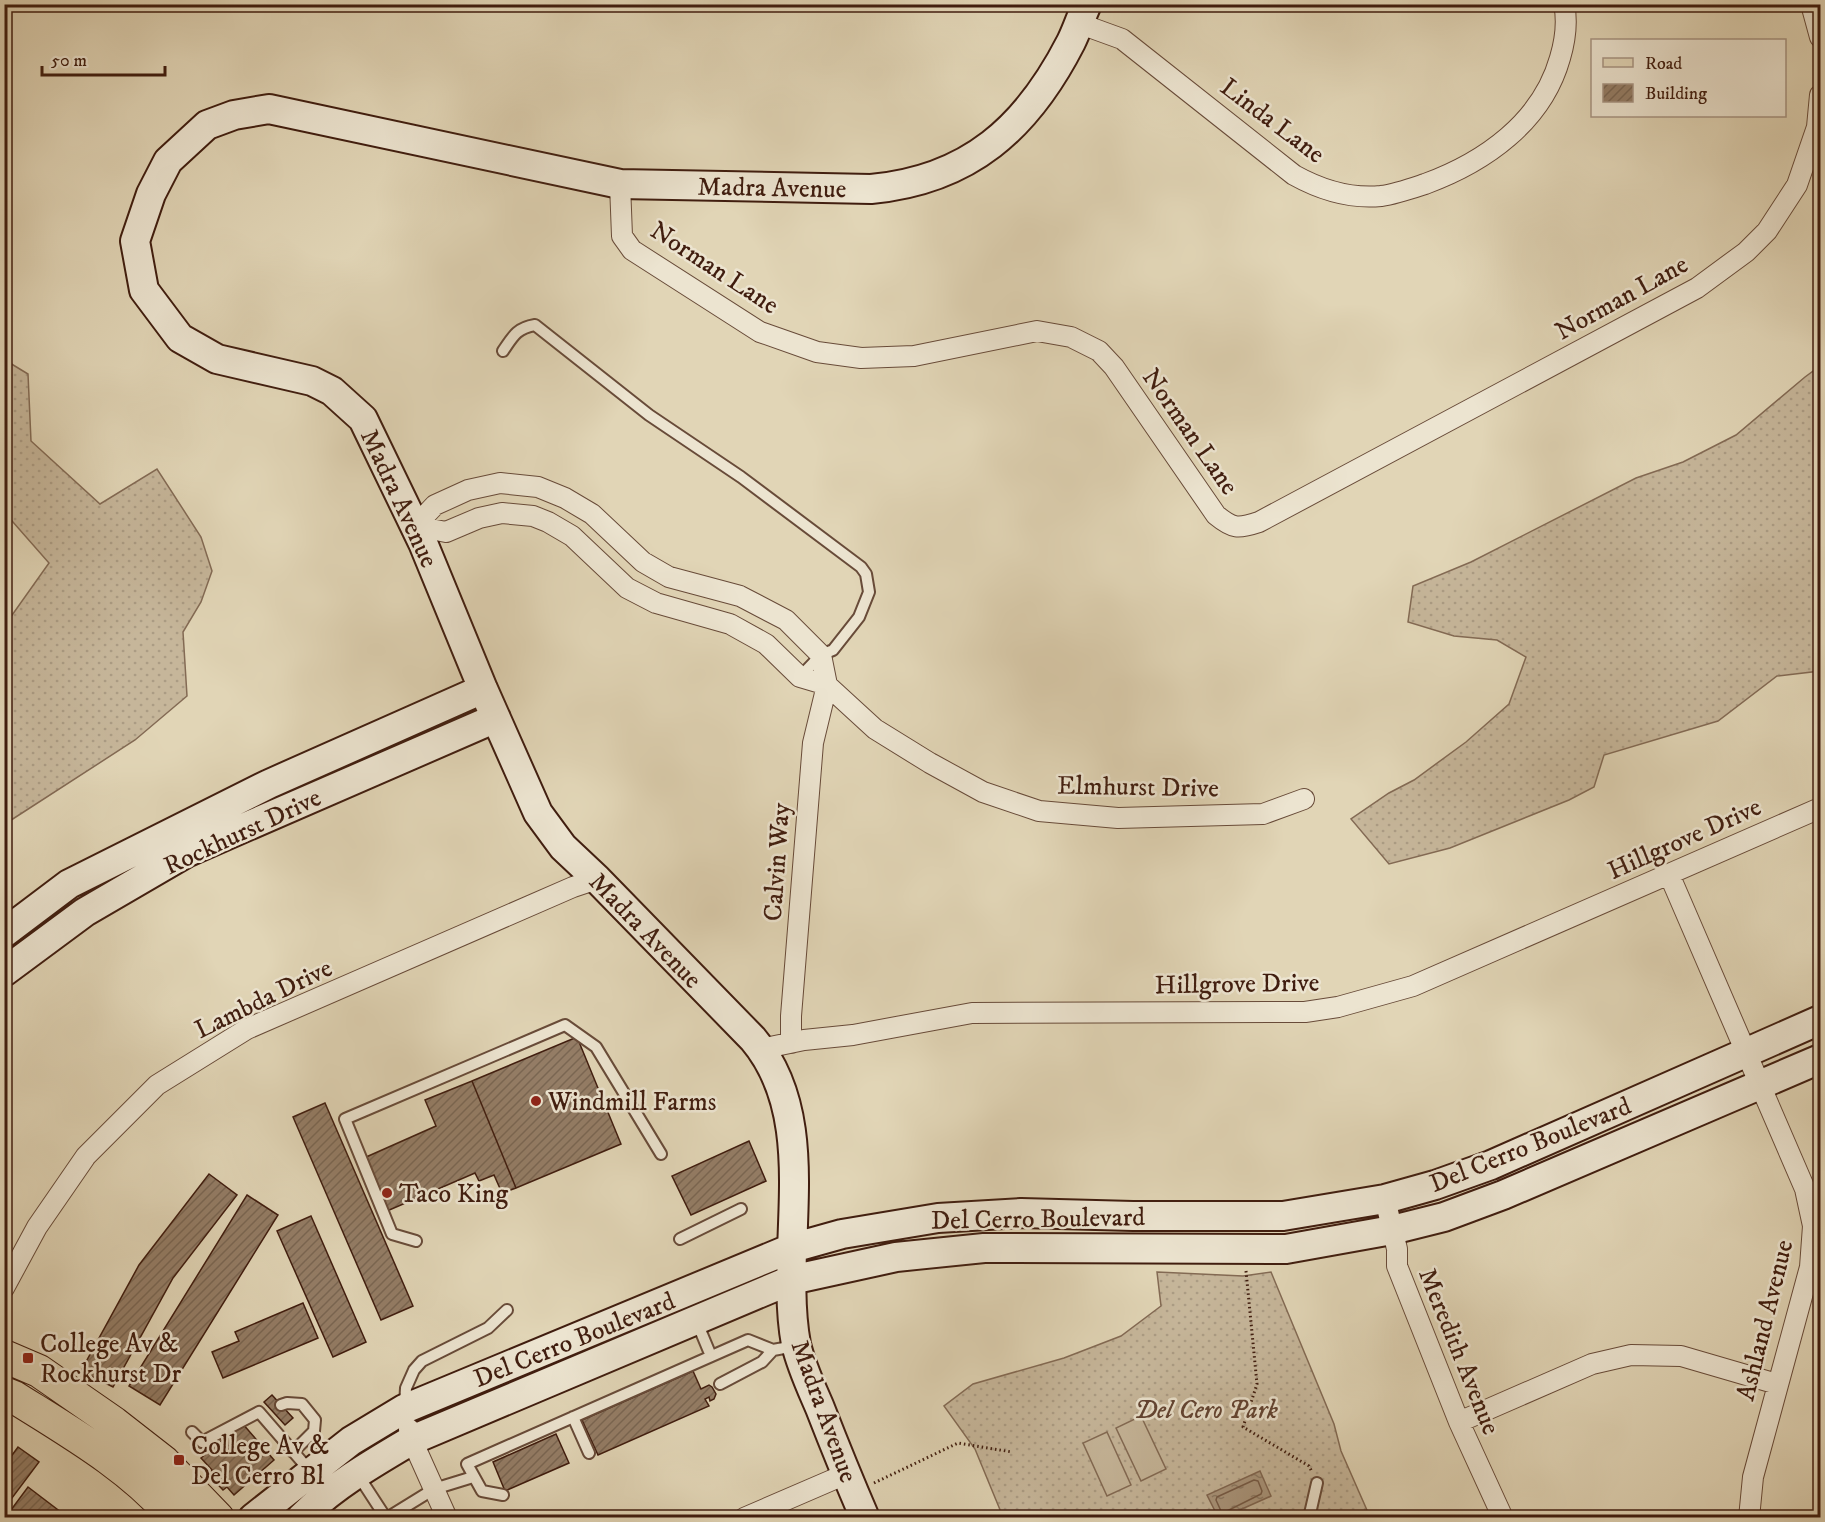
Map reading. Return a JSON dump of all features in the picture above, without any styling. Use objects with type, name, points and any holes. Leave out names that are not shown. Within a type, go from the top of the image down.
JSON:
[{"type":"main road","points":[[4,1356],[39,1371],[114,1423],[164,1462],[218,1518]]},
{"type":"main road","points":[[4,1393],[14,1396],[102,1453],[164,1505],[174,1518]]},
{"type":"street","name":"Linda Lane","points":[[1083,14],[1122,39],[1294,175],[1325,190],[1343,194],[1380,196],[1398,193],[1449,175],[1525,123],[1544,97],[1558,67],[1565,34],[1564,4]]},
{"type":"street","points":[[1812,4],[1821,37]]},
{"type":"street","name":"Madra Avenue","points":[[865,1518],[858,1479],[806,1374],[785,1348],[792,1248],[794,1165],[787,1109],[773,1070],[761,1049],[597,879],[562,847],[538,813],[415,526],[363,419],[332,391],[312,381],[217,359],[180,338],[144,290],[135,241],[151,194],[168,161],[207,126],[234,115],[269,109],[620,184],[871,189],[891,188],[929,179],[982,153],[1016,124],[1044,89],[1072,41],[1083,14]]},
{"type":"street","name":"Norman Lane","points":[[620,184],[622,236],[632,250],[760,332],[817,352],[861,358],[915,356],[1037,331],[1071,337],[1099,351],[1114,367],[1216,515],[1227,525],[1240,528],[1259,522],[1697,288],[1746,252],[1767,231],[1797,185],[1817,127],[1821,95]]},
{"type":"street","points":[[415,526],[435,505],[468,490],[500,483],[538,487],[565,498],[592,514],[643,562],[669,578],[740,596],[786,620],[821,655],[826,685]]},
{"type":"street","name":"Elmhurst Drive","points":[[415,526],[446,532],[479,518],[502,513],[533,516],[548,522],[572,536],[627,588],[656,603],[730,624],[766,644],[800,677],[826,685],[875,729],[930,763],[983,792],[1039,811],[1118,818],[1263,814],[1304,799]]},
{"type":"street","name":"Calvin Way","points":[[791,1044],[790,1016],[813,743],[826,685]]},
{"type":"street","name":"Rockhurst Drive","points":[[4,933],[69,884],[269,784],[483,689]]},
{"type":"street","name":"Rockhurst Drive","points":[[4,972],[85,912],[188,852],[496,718]]},
{"type":"street","name":"Hillgrove Drive","points":[[761,1049],[972,1013],[1305,1012],[1338,1007],[1413,986],[1821,808]]},
{"type":"street","name":"Ashland Avenue","points":[[1669,874],[1806,1189],[1813,1226],[1810,1267],[1753,1477],[1749,1518]]},
{"type":"street","name":"Lambda Drive","points":[[4,1288],[37,1227],[86,1156],[157,1085],[247,1029],[573,887],[597,879]]},
{"type":"street","name":"Del Cerro Boulevard","points":[[253,1518],[302,1462],[351,1441],[404,1408],[792,1248],[842,1233],[938,1218],[1021,1213],[1283,1216],[1385,1199],[1435,1185],[1491,1165],[1821,1020]]},
{"type":"street","name":"Del Cerro Boulevard","points":[[301,1518],[309,1509],[357,1473],[412,1440],[790,1280],[896,1257],[984,1248],[1286,1249],[1392,1230],[1444,1217],[1503,1195],[1821,1059]]},
{"type":"street","name":"Meredith Avenue","points":[[1385,1199],[1396,1249],[1397,1266],[1459,1422],[1503,1518]]},
{"type":"street","points":[[1459,1422],[1592,1364],[1631,1355],[1681,1356],[1777,1384]]},
{"type":"street","points":[[404,1408],[412,1440],[447,1518]]},
{"type":"street","points":[[744,1518],[858,1479]]},
{"type":"lane","points":[[503,351],[512,337],[523,327],[535,325],[649,415],[741,477],[861,567],[866,573],[869,592],[859,617],[833,650],[821,655],[800,677]]},
{"type":"lane","points":[[4,591],[4,598]]},
{"type":"lane","points":[[416,1241],[392,1234],[345,1119],[565,1025],[596,1047],[661,1154]]},
{"type":"lane","points":[[680,1239],[741,1209]]},
{"type":"lane","points":[[404,1408],[406,1388],[414,1370],[422,1361],[488,1328],[507,1310]]},
{"type":"lane","points":[[696,1320],[711,1356]]},
{"type":"lane","points":[[503,1495],[482,1491],[467,1464],[748,1340],[785,1348]]},
{"type":"lane","points":[[720,1384],[785,1348]]},
{"type":"lane","points":[[192,1432],[202,1442],[270,1409],[287,1403],[302,1404],[315,1420],[314,1431],[302,1462]]},
{"type":"lane","points":[[270,1409],[302,1462]]},
{"type":"lane","points":[[573,1418],[589,1454]]},
{"type":"lane","points":[[357,1473],[386,1518],[434,1489],[473,1477]]},
{"type":"lane","points":[[1309,1518],[1317,1483]]},
{"type":"path","points":[[1244,1248],[1257,1384],[1243,1427],[1309,1466],[1317,1483]]},
{"type":"path","points":[[858,1479],[958,1443],[1012,1452]]},
{"type":"green space","points":[[5,360],[28,374],[31,441],[100,504],[157,469],[201,537],[212,571],[201,602],[183,632],[187,696],[135,740],[5,824],[5,625],[49,563],[5,513]]},
{"type":"green space","points":[[1820,366],[1820,671],[1777,676],[1718,721],[1604,755],[1594,787],[1569,800],[1450,848],[1389,864],[1351,819],[1389,793],[1414,780],[1466,742],[1509,704],[1526,657],[1497,640],[1454,636],[1408,622],[1413,586],[1471,562],[1636,478],[1683,462],[1736,435]]},
{"type":"green space","name":"Del Cero Park","points":[[1157,1272],[1243,1276],[1271,1272],[1334,1424],[1341,1451],[1370,1517],[1003,1517],[975,1449],[944,1406],[973,1384],[1064,1358],[1121,1336],[1161,1306]]},
{"type":"green space","points":[[1141,1416],[1166,1469],[1141,1481],[1116,1428]]},
{"type":"green space","points":[[1107,1432],[1131,1485],[1107,1496],[1083,1443]]},
{"type":"water","points":[[1260,1471],[1271,1496],[1224,1517],[1218,1517],[1207,1495]]},
{"type":"building","points":[[577,1037],[621,1144],[516,1188],[472,1081]]},
{"type":"building","points":[[472,1081],[516,1188],[502,1193],[494,1175],[479,1181],[475,1173],[387,1211],[364,1158],[436,1126],[425,1100]]},
{"type":"building","points":[[325,1103],[413,1306],[381,1320],[293,1117]]},
{"type":"building","points":[[749,1141],[766,1181],[691,1215],[672,1176]]},
{"type":"building","points":[[209,1174],[237,1195],[173,1278],[113,1387],[81,1371],[139,1265]]},
{"type":"building","points":[[247,1195],[278,1215],[160,1405],[129,1386]]},
{"type":"building","points":[[311,1216],[366,1342],[333,1357],[277,1231]]},
{"type":"building","points":[[303,1303],[318,1338],[223,1378],[212,1352],[239,1341],[235,1332]]},
{"type":"building","points":[[693,1371],[701,1389],[709,1385],[716,1394],[710,1401],[709,1397],[705,1399],[709,1406],[598,1455],[582,1420]]},
{"type":"building","points":[[272,1395],[293,1418],[285,1425],[264,1402]]},
{"type":"building","points":[[242,1423],[274,1460],[234,1495],[227,1487],[223,1490],[208,1474],[212,1470],[201,1458]]},
{"type":"building","points":[[556,1434],[569,1463],[505,1491],[493,1462]]},
{"type":"building","points":[[18,1447],[39,1462],[12,1498],[4,1492],[4,1466]]},
{"type":"building","points":[[28,1487],[66,1516],[65,1518],[5,1518]]},
{"type":"place","name":"Windmill Farms","points":[[536,1101]]},
{"type":"place","name":"Taco King","points":[[387,1193]]},
{"type":"place","name":"College Av & Rockhurst Dr","points":[[28,1358]]},
{"type":"place","name":"College Av & Del Cerro Bl","points":[[179,1460]]}]
